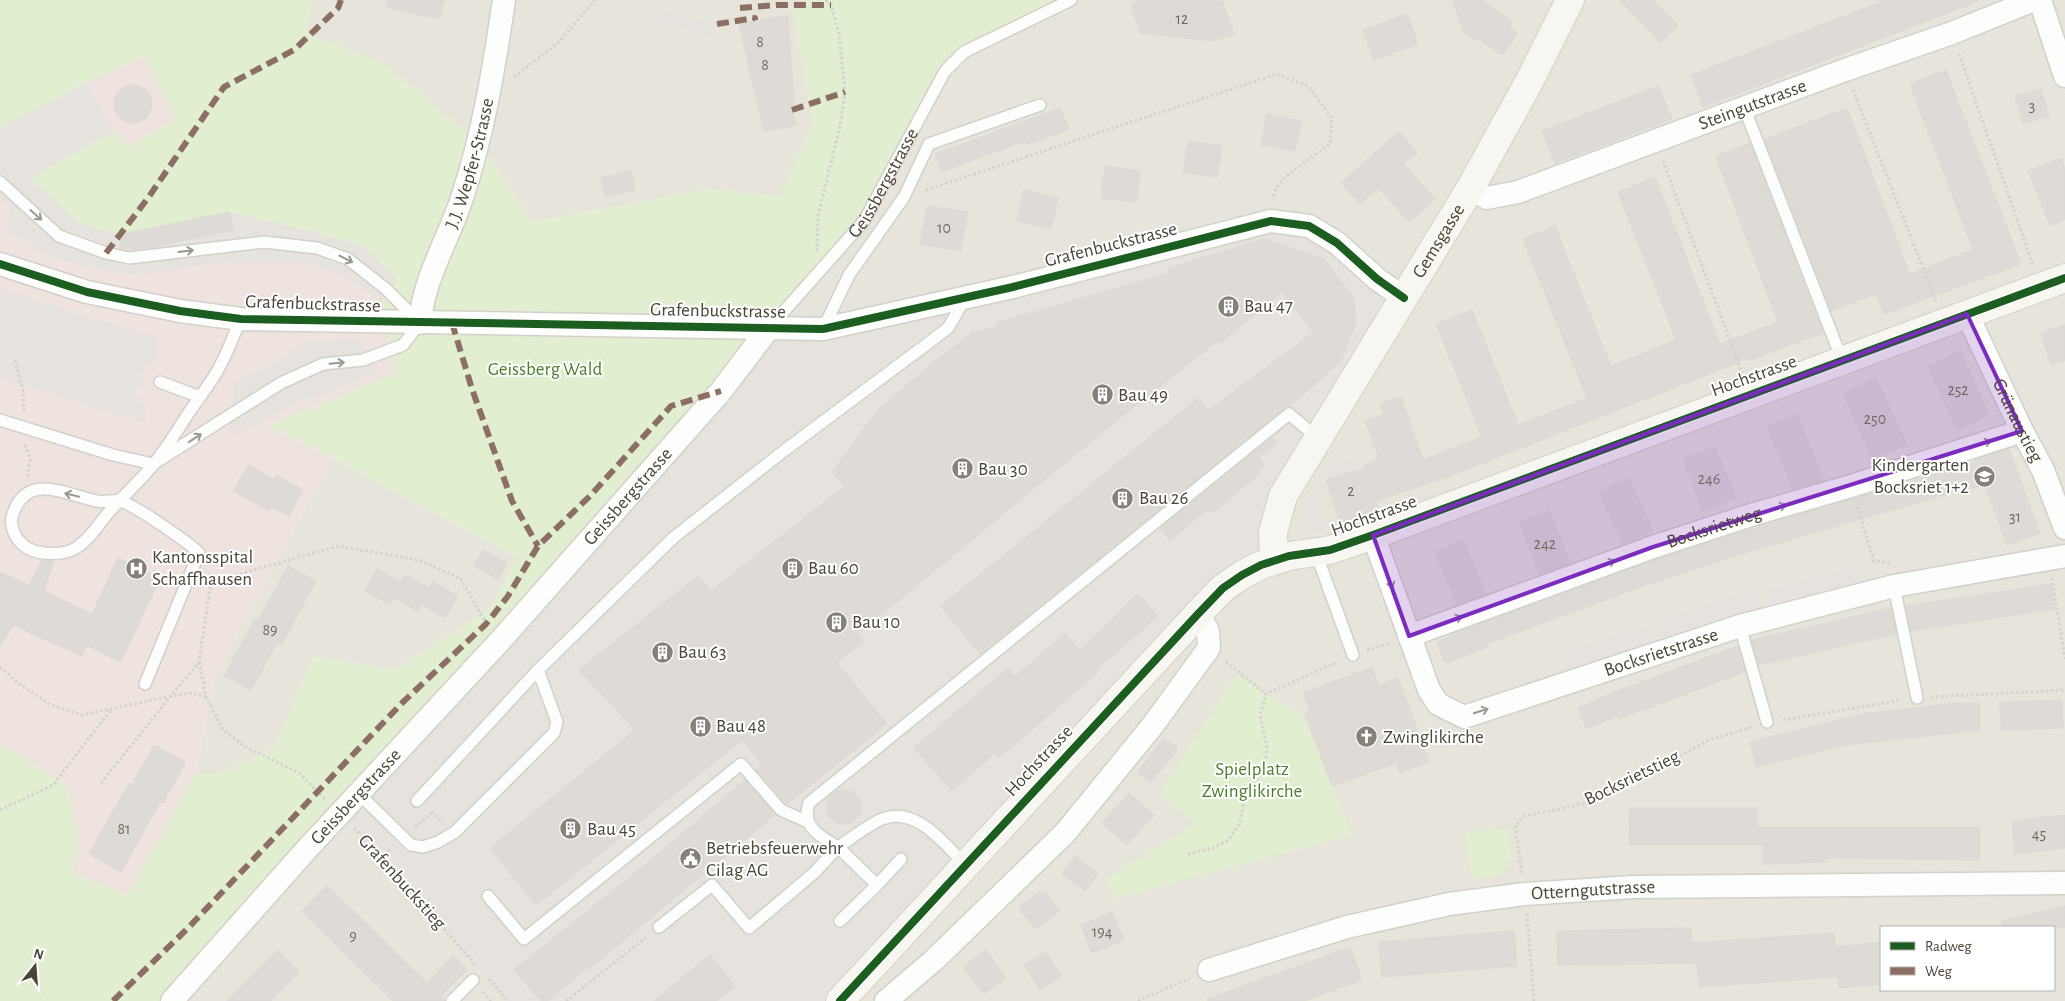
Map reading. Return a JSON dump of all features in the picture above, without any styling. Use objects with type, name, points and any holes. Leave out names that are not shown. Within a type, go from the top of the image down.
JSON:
[{"type":"street","name":"J.J. Wepfer-Strasse","points":[[420,323],[426,288],[460,202],[479,142],[504,0]]},
{"type":"street","name":"Gemsgasse","points":[[1274,560],[1273,532],[1283,496],[1470,189],[1530,80],[1570,0]]},
{"type":"street","name":"Steingutstrasse","points":[[1470,189],[1487,198],[1518,192],[1656,142],[1744,107],[1952,33],[2034,0]]},
{"type":"street","points":[[2040,0],[2065,76]]},
{"type":"street","name":"Grafenbuckstrasse","points":[[0,264],[87,292],[180,311],[241,318],[420,323],[823,329],[966,297],[1272,221],[1309,226],[1337,243],[1376,279],[1404,298]]},
{"type":"street","name":"Hochstrasse","points":[[840,1001],[1198,614],[1236,578],[1274,560],[1316,553],[1373,535],[2053,282]]},
{"type":"street","name":"Grünaustieg","points":[[1956,318],[2043,470],[2065,528]]},
{"type":"street","name":"Geissbergstrasse","points":[[172,1001],[358,793],[499,642],[721,391],[769,328]]},
{"type":"street","name":"Bocksrietweg","points":[[1410,636],[1653,547],[2022,431]]},
{"type":"street","name":"Bocksrietstrasse","points":[[1373,535],[1429,690],[1438,704],[1464,717],[1740,626],[1894,586],[2057,557]]},
{"type":"street","points":[[886,1001],[934,960],[1065,833],[1153,725],[1209,648],[1208,631],[1198,614]]},
{"type":"street","name":"Otterngutstrasse","points":[[1209,970],[1347,927],[1449,904],[1525,894],[1633,887],[2065,883]]},
{"type":"lane","name":"Geissbergstrasse","points":[[769,328],[864,222],[945,71],[964,52],[1071,0]]},
{"type":"lane","points":[[823,329],[849,275],[904,197],[929,144],[1040,105]]},
{"type":"lane","points":[[1744,107],[1842,360]]},
{"type":"lane","points":[[0,182],[59,236],[106,253],[129,258],[264,242],[317,248],[348,259],[386,289],[420,323],[403,345],[364,360],[323,364],[281,383],[154,464],[113,455],[0,420]]},
{"type":"lane","points":[[417,801],[538,670],[673,538],[948,328],[966,297]]},
{"type":"lane","points":[[146,684],[199,553],[188,542],[120,501],[100,502],[51,490],[30,490],[16,503],[11,521],[13,533],[22,545],[38,552],[56,553],[74,549],[92,535],[120,501],[154,464],[221,365],[241,318]]},
{"type":"lane","points":[[160,382],[200,397]]},
{"type":"lane","points":[[877,885],[838,847],[816,834],[808,822],[806,812],[809,803],[1289,414],[1319,439]]},
{"type":"lane","points":[[1316,553],[1353,655]]},
{"type":"lane","points":[[1894,586],[1917,698]]},
{"type":"lane","points":[[1740,626],[1767,722]]},
{"type":"lane","points":[[358,793],[411,845],[423,847],[438,842],[455,832],[554,733],[557,722],[538,670]]},
{"type":"lane","points":[[488,896],[524,939],[741,764],[781,810],[808,822]]},
{"type":"lane","points":[[659,927],[712,885],[749,928],[814,872],[838,847],[884,818],[906,818],[926,826],[965,864]]},
{"type":"lane","points":[[840,922],[901,859]]},
{"type":"lane","points":[[452,1001],[473,980]]},
{"type":"path","points":[[490,83],[515,76],[558,43],[595,0]]},
{"type":"path","points":[[816,275],[818,216],[840,126],[845,92],[839,34],[831,5],[826,0]]},
{"type":"path","points":[[1952,33],[2053,282]]},
{"type":"path","points":[[1845,70],[1956,318]]},
{"type":"path","points":[[904,197],[1277,74],[1308,86],[1332,118],[1330,144],[1286,176],[1274,189],[1272,221]]},
{"type":"path","points":[[1656,142],[1750,394]]},
{"type":"path","points":[[1851,486],[1874,561],[1892,564]]},
{"type":"path","points":[[211,582],[338,546],[419,560],[461,579],[499,642]]},
{"type":"path","points":[[101,783],[199,662],[211,582],[209,566],[199,553]]},
{"type":"path","points":[[2057,557],[2065,659]]},
{"type":"path","points":[[1188,854],[1213,848],[1227,841],[1239,825],[1246,795],[1265,768],[1267,747],[1260,715],[1266,694],[1353,655],[1410,636]]},
{"type":"path","points":[[1209,648],[1266,694]]},
{"type":"path","points":[[0,667],[19,684],[51,705],[82,715],[171,696],[192,693],[206,697]]},
{"type":"path","points":[[0,810],[53,785],[110,710]]},
{"type":"path","points":[[417,801],[455,832]]},
{"type":"path","points":[[566,1001],[659,927]]},
{"type":"path","points":[[1138,1001],[1209,970]]},
{"type":"path","points":[[484,974],[508,1001]]},
{"type":"highlighted area","points":[[1967,314],[2022,431],[1653,547],[1409,636],[1373,535]]},
{"type":"shaded area","points":[[313,0],[811,0],[792,4],[813,126],[779,197],[708,189],[533,222],[479,142],[305,33]]},
{"type":"shaded area","points":[[1071,0],[2065,0],[2065,1001],[840,1001],[1013,287],[769,328],[945,71],[964,52]]},
{"type":"shaded area","points":[[658,9],[717,24],[714,36],[655,21]]},
{"type":"shaded area","name":"Kantonsspital Schaffhausen","points":[[144,56],[177,119],[129,147],[30,178],[229,212],[314,232],[398,279],[381,303],[398,373],[267,426],[332,458],[214,679],[196,773],[128,895],[72,873],[79,840],[66,786],[0,743],[0,128],[86,82]]},
{"type":"shaded area","points":[[86,82],[114,131],[30,178],[80,223],[119,235],[229,212],[314,232],[363,246],[398,279],[381,303],[352,279],[303,262],[238,262],[130,275],[49,257],[7,231],[10,206],[0,198],[0,128]]},
{"type":"shaded area","points":[[1271,221],[1309,226],[1404,298],[1261,565],[840,1001],[508,1001],[340,813],[769,328],[823,329]]},
{"type":"shaded area","points":[[0,289],[154,337],[159,356],[140,375],[145,380],[135,392],[144,405],[146,423],[0,378]]},
{"type":"shaded area","points":[[359,339],[378,373],[287,407],[231,436],[234,384],[311,341]]},
{"type":"shaded area","points":[[924,341],[787,438],[665,562],[682,581],[568,680],[577,690],[567,698],[578,735],[558,752],[563,765],[442,876],[404,843],[422,824],[387,793],[578,593],[753,392],[803,359],[854,347]]},
{"type":"shaded area","points":[[1356,457],[1360,468],[1329,478],[1325,467]]},
{"type":"shaded area","points":[[332,458],[517,557],[490,609],[395,670],[313,657],[274,748],[223,773],[196,773],[214,679]]},
{"type":"shaded area","points":[[1315,494],[1326,528],[1312,533],[1301,499]]},
{"type":"shaded area","points":[[1857,566],[1864,586],[1769,610],[1763,591]]},
{"type":"shaded area","points":[[1757,589],[1764,611],[1665,642],[1658,621]]},
{"type":"shaded area","points":[[1653,624],[1660,644],[1569,674],[1563,653]]},
{"type":"shaded area","points":[[340,813],[508,1001],[172,1001]]},
{"type":"shaded area","points":[[894,836],[907,838],[924,853],[927,862],[924,874],[849,951],[816,894],[868,846],[880,839]]},
{"type":"shaded area","points":[[750,851],[759,864],[727,889],[717,876]]},
{"type":"green space","name":"Geissberg Wald","points":[[0,0],[313,0],[306,33],[385,64],[479,142],[533,222],[708,189],[779,196],[813,126],[792,3],[811,0],[1071,0],[964,52],[945,71],[864,221],[172,1001],[0,1001],[0,743],[66,786],[79,840],[72,873],[128,895],[196,773],[223,773],[274,748],[313,657],[396,670],[490,609],[517,557],[332,458],[267,426],[397,373],[381,303],[398,279],[362,246],[314,232],[229,212],[119,235],[80,223],[29,178],[114,131],[130,147],[177,119],[144,56],[86,82],[0,128]]},
{"type":"green space","name":"Spielplatz Zwinglikirche","points":[[1236,675],[1302,715],[1352,835],[1114,899],[1105,879],[1195,824],[1160,793]]},
{"type":"green space","points":[[1507,828],[1512,858],[1501,874],[1472,879],[1465,833]]},
{"type":"building","points":[[387,0],[444,0],[440,19],[386,7]]},
{"type":"building","points":[[1142,0],[1222,1],[1234,34],[1212,41],[1140,33],[1131,5]]},
{"type":"building","points":[[1452,0],[1482,0],[1513,22],[1509,27],[1518,34],[1502,55],[1479,39],[1477,41],[1464,33]]},
{"type":"building","points":[[1619,0],[1653,0],[1678,26],[1661,43]]},
{"type":"building","points":[[1886,0],[1979,1],[1703,107],[1691,75]]},
{"type":"building","points":[[1407,14],[1418,44],[1374,60],[1363,30]]},
{"type":"building","points":[[788,15],[794,105],[791,105],[796,125],[764,132],[739,24]]},
{"type":"building","points":[[1946,70],[2021,264],[1884,314],[1876,294],[1831,311],[1765,139],[1847,108],[1910,274],[1973,250],[1910,84]]},
{"type":"building","points":[[133,85],[147,90],[152,104],[147,118],[133,123],[119,118],[114,104],[119,90]]},
{"type":"building","points":[[1659,86],[1672,119],[1555,163],[1542,131]]},
{"type":"building","points":[[2041,89],[2049,116],[2023,124],[2015,96]]},
{"type":"building","points":[[1060,108],[1069,129],[1027,145],[1025,141],[941,172],[935,154]]},
{"type":"building","points":[[1267,114],[1301,121],[1295,151],[1261,145]]},
{"type":"building","points":[[1399,131],[1417,153],[1403,163],[1435,199],[1409,222],[1379,188],[1360,204],[1341,183]]},
{"type":"building","points":[[1188,141],[1222,146],[1217,177],[1183,172]]},
{"type":"building","points":[[1750,143],[1823,333],[1748,361],[1747,359],[1453,475],[1376,501],[1379,509],[1340,522],[1326,480],[1365,468],[1364,465],[1379,459],[1365,421],[1384,414],[1380,404],[1401,397],[1423,460],[1482,437],[1436,324],[1472,310],[1518,425],[1587,398],[1523,239],[1555,226],[1611,366],[1676,340],[1618,192],[1655,177],[1720,344],[1778,322],[1716,156]]},
{"type":"building","points":[[2061,158],[2065,168],[2065,219],[2050,226],[2028,171]]},
{"type":"building","points":[[1105,166],[1140,171],[1136,202],[1101,198]]},
{"type":"building","points":[[631,171],[635,190],[605,197],[601,178]]},
{"type":"building","points":[[1024,190],[1058,198],[1051,229],[1017,221]]},
{"type":"building","points":[[927,206],[968,212],[961,251],[920,244]]},
{"type":"building","points":[[229,212],[233,230],[146,248],[122,249],[119,235]]},
{"type":"building","points":[[1264,239],[1324,259],[1353,297],[1356,324],[1340,362],[1307,391],[980,654],[941,606],[1198,398],[1208,411],[1314,332],[1282,292],[1219,344],[1217,341],[1099,435],[858,634],[864,641],[837,663],[887,724],[787,804],[756,770],[763,765],[742,740],[536,905],[490,848],[635,730],[579,670],[698,576],[711,591],[845,486],[832,472],[878,410],[935,361],[972,333],[999,327],[996,323],[1170,273],[1167,269]]},
{"type":"building","points":[[2065,324],[2065,360],[2051,365],[2041,333]]},
{"type":"building","points":[[1960,351],[1989,415],[1957,430],[1928,366]]},
{"type":"building","points":[[1876,378],[1907,444],[1873,459],[1843,394]]},
{"type":"building","points":[[1797,414],[1824,480],[1793,489],[1767,427]]},
{"type":"building","points":[[1272,438],[1276,443],[1259,458],[1264,464],[1256,476],[1213,513],[1209,508],[1170,540],[1160,528]]},
{"type":"building","points":[[1715,447],[1736,498],[1703,511],[1683,459]]},
{"type":"building","points":[[2009,449],[2040,533],[2007,545],[1985,486],[1965,489],[1755,550],[1655,582],[1486,644],[1488,647],[1445,663],[1437,642],[1467,629],[1657,559],[1976,462],[1975,460]]},
{"type":"building","points":[[248,465],[274,479],[276,475],[303,490],[289,516],[271,507],[269,511],[233,491]]},
{"type":"building","points":[[1629,478],[1653,531],[1623,544],[1599,492]]},
{"type":"building","points":[[1550,511],[1570,563],[1539,574],[1519,522]]},
{"type":"building","points":[[1463,540],[1486,594],[1457,604],[1435,552]]},
{"type":"building","points":[[483,550],[507,563],[498,579],[474,566]]},
{"type":"building","points":[[118,558],[160,578],[121,662],[86,645],[82,656],[13,625],[0,647],[0,572],[29,585],[42,560],[54,561],[44,591],[92,614]]},
{"type":"building","points":[[288,566],[316,581],[281,645],[277,643],[251,690],[224,676],[255,619],[258,621]]},
{"type":"building","points":[[377,569],[401,582],[405,575],[429,588],[432,581],[458,596],[445,618],[421,604],[418,611],[394,598],[390,604],[365,591]]},
{"type":"building","points":[[2051,584],[2055,609],[1911,631],[1906,606]]},
{"type":"building","points":[[1138,594],[1158,616],[1097,669],[1099,671],[999,758],[995,753],[952,791],[914,748],[1008,668],[1015,677],[1065,633],[1080,650]]},
{"type":"building","points":[[1891,608],[1896,634],[1759,665],[1752,640]]},
{"type":"building","points":[[1738,646],[1745,672],[1618,719],[1617,716],[1587,729],[1578,708],[1609,694]]},
{"type":"building","name":"Zwinglikirche","points":[[1372,667],[1379,685],[1398,678],[1429,762],[1400,773],[1396,763],[1332,786],[1305,713],[1310,711],[1303,693]]},
{"type":"building","points":[[2062,700],[2063,728],[2002,730],[1999,702]]},
{"type":"building","points":[[1957,703],[1980,703],[1980,730],[1845,745],[1756,767],[1750,742],[1863,714]]},
{"type":"building","points":[[1164,738],[1178,749],[1150,783],[1137,772]]},
{"type":"building","points":[[154,745],[186,762],[163,803],[160,802],[121,872],[89,854],[129,783],[132,785]]},
{"type":"building","points":[[745,780],[774,814],[771,818],[589,969],[588,967],[548,1001],[541,1001],[514,970],[644,866]]},
{"type":"building","points":[[844,790],[856,795],[861,807],[856,819],[844,824],[832,819],[827,807],[832,795]]},
{"type":"building","points":[[1129,793],[1154,815],[1127,845],[1102,823]]},
{"type":"building","points":[[1629,808],[1757,808],[1757,827],[1980,827],[1980,860],[1825,858],[1825,862],[1763,864],[1763,845],[1630,845]]},
{"type":"building","points":[[2065,815],[2065,848],[2015,854],[2012,821]]},
{"type":"building","points":[[1075,856],[1098,873],[1085,891],[1062,874]]},
{"type":"building","points":[[327,885],[427,983],[453,956],[467,970],[441,996],[445,1001],[393,1001],[302,911]]},
{"type":"building","points":[[1038,892],[1045,892],[1060,910],[1036,929],[1018,908]]},
{"type":"building","points":[[2065,906],[2065,927],[2003,926],[2002,921]]},
{"type":"building","points":[[1112,912],[1124,940],[1092,953],[1081,925]]},
{"type":"building","points":[[1691,928],[1692,943],[1834,933],[1835,947],[1880,942],[1880,984],[1839,988],[1838,977],[1699,987],[1697,963],[1558,965],[1557,931]]},
{"type":"building","points":[[1514,931],[1517,966],[1382,977],[1379,942]]},
{"type":"building","points":[[1350,947],[1362,980],[1305,1001],[1208,1001],[1207,999]]},
{"type":"building","points":[[278,950],[300,972],[271,1001],[227,1001]]},
{"type":"building","points":[[986,950],[1006,978],[984,994],[963,967]]},
{"type":"building","points":[[1046,952],[1061,976],[1040,990],[1024,965]]},
{"type":"building","points":[[710,955],[735,986],[717,1001],[654,1001]]},
{"type":"marked path","points":[[106,253],[148,198],[224,87],[294,50],[338,8],[341,0]]},
{"type":"marked path","points":[[740,8],[777,5],[831,5]]},
{"type":"marked path","points":[[717,24],[755,18],[755,20]]},
{"type":"marked path","points":[[792,110],[845,92]]},
{"type":"marked path","points":[[452,323],[472,389],[512,501],[538,546]]},
{"type":"marked path","points":[[113,1001],[188,928],[402,703],[486,624],[508,596],[538,546],[591,495],[671,406],[721,391]]},
{"type":"cycle path","points":[[0,264],[87,292],[180,311],[241,319],[823,329],[1013,287],[1271,221],[1309,226],[1337,243],[1377,279],[1404,298]]},
{"type":"cycle path","points":[[840,1001],[1198,614],[1223,588],[1242,575],[1261,565],[1289,556],[1330,550],[1373,535],[2065,278]]},
{"type":"place","name":"Bau 47","points":[[1228,306]]},
{"type":"place","name":"Bau 49","points":[[1102,395]]},
{"type":"place","name":"Bau 30","points":[[962,469]]},
{"type":"place","name":"Kindergarten Bocksriet 1+2","points":[[1985,476]]},
{"type":"place","name":"Bau 26","points":[[1123,498]]},
{"type":"place","name":"Kantonsspital Schaffhausen","points":[[136,568]]},
{"type":"place","name":"Bau 60","points":[[792,568]]},
{"type":"place","name":"Bau 10","points":[[836,622]]},
{"type":"place","name":"Bau 63","points":[[662,652]]},
{"type":"place","name":"Bau 48","points":[[700,726]]},
{"type":"place","name":"Zwinglikirche","points":[[1367,737]]},
{"type":"place","name":"Bau 45","points":[[571,829]]},
{"type":"place","name":"Betriebsfeuerwehr Cilag AG","points":[[690,859]]}]
